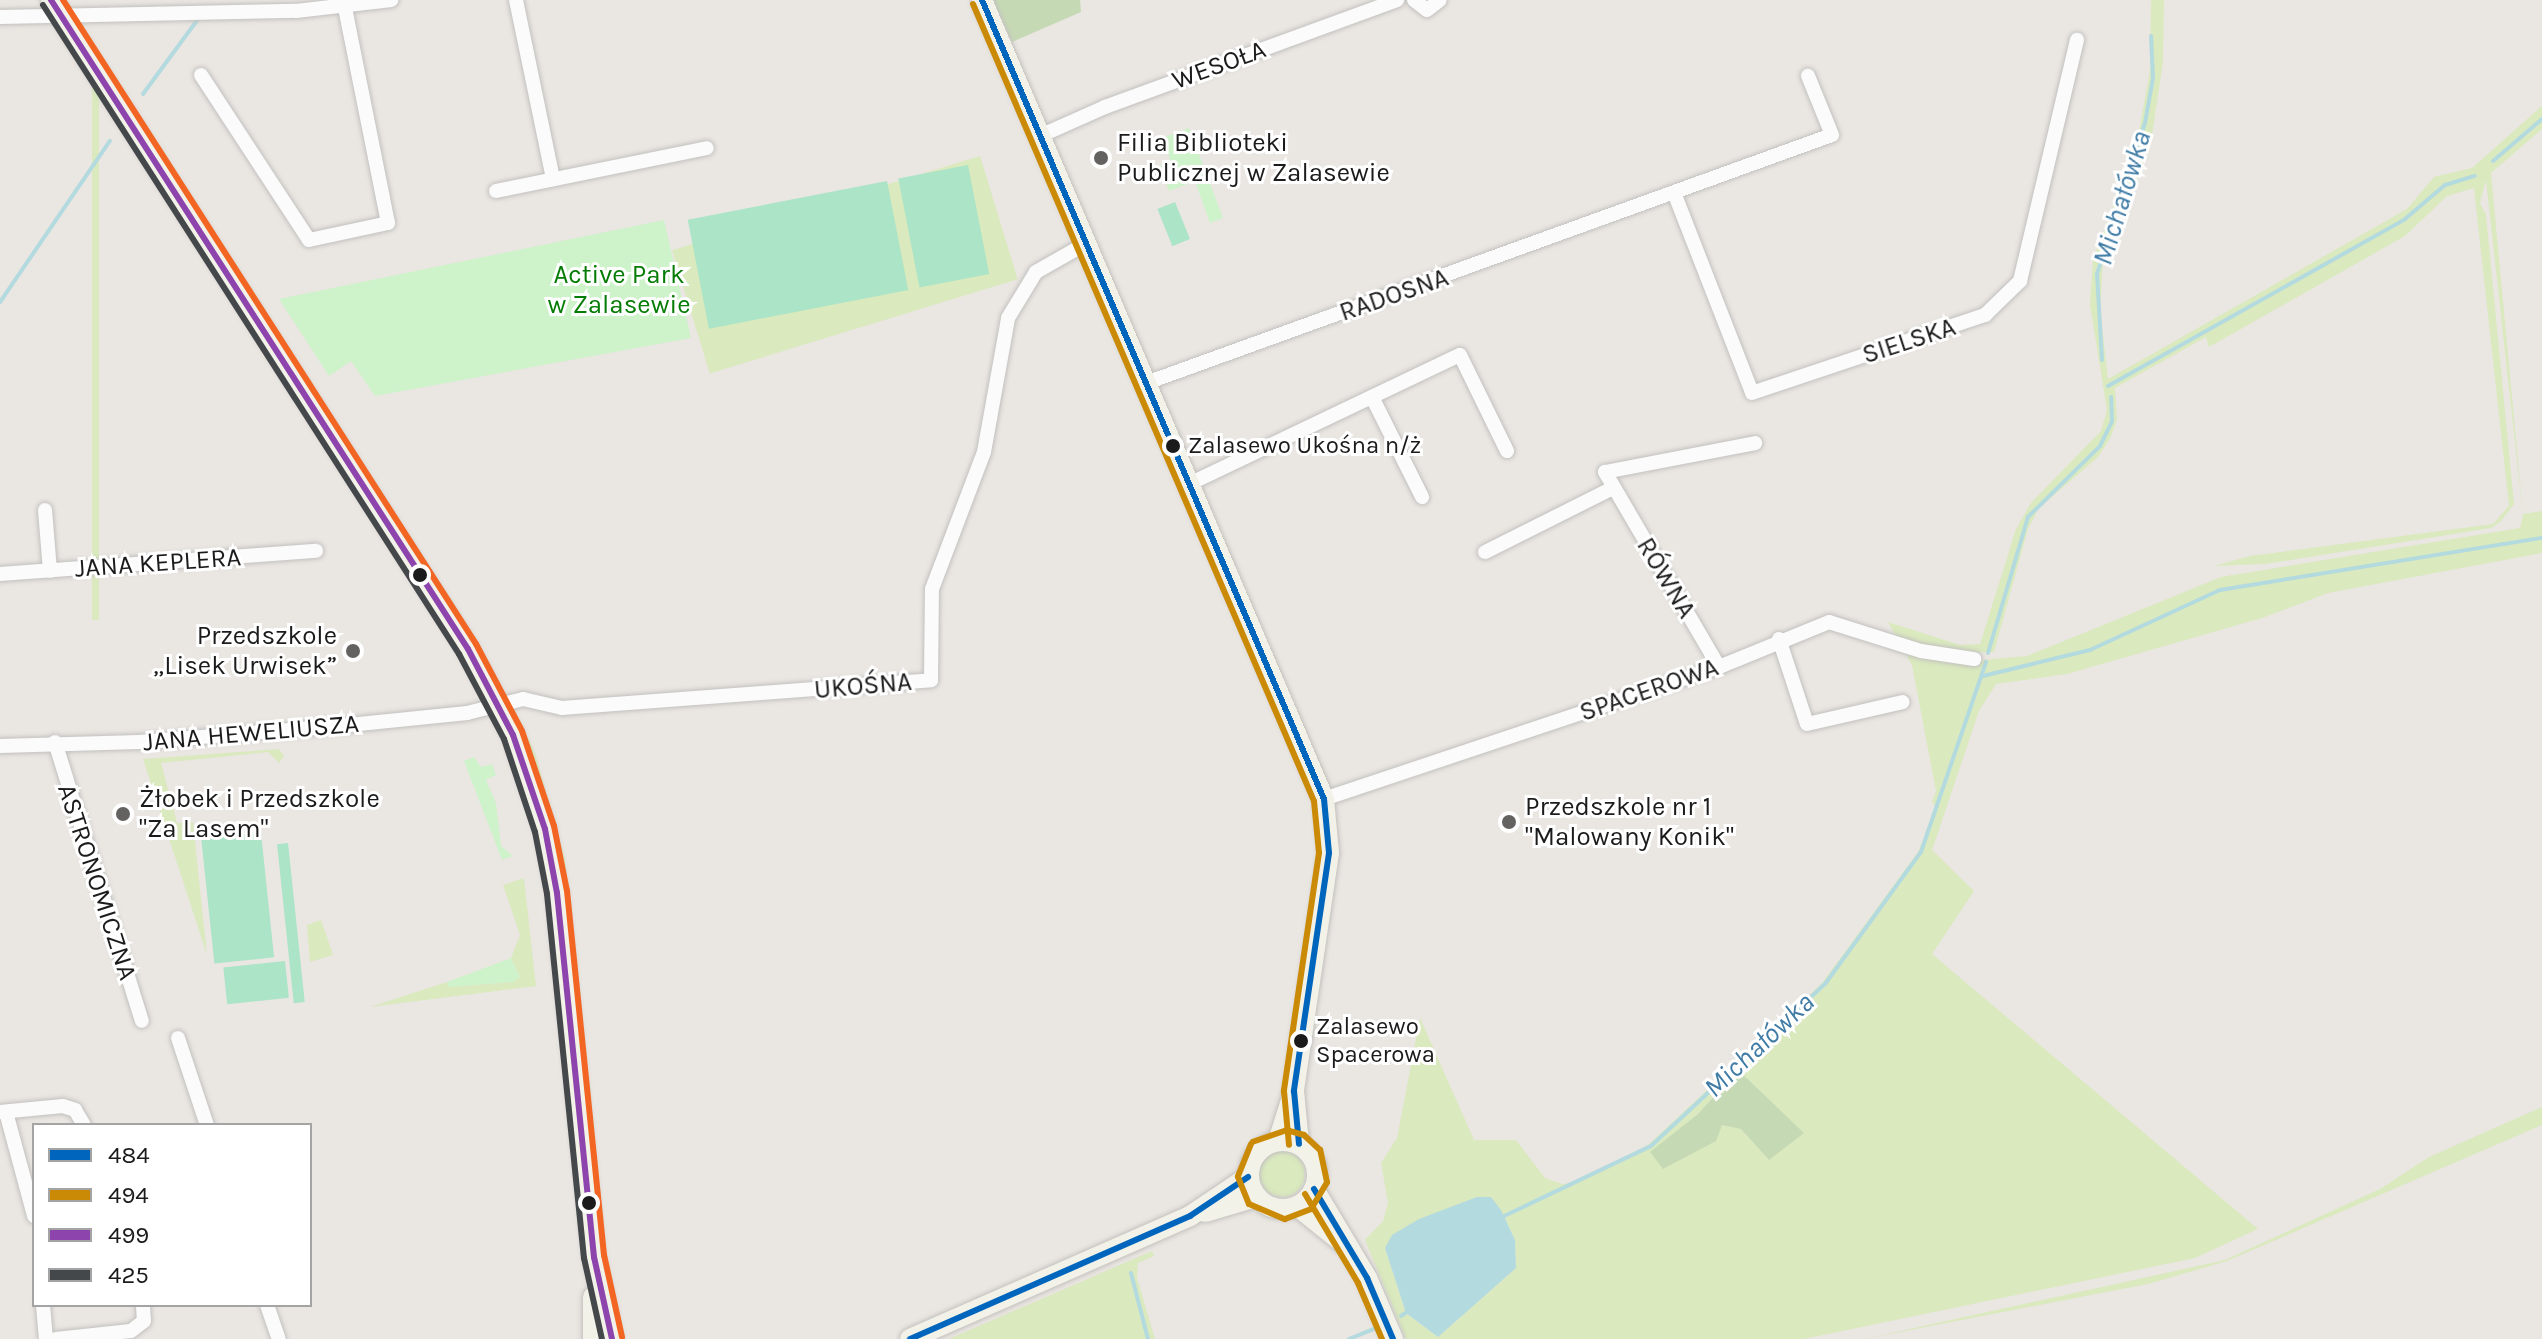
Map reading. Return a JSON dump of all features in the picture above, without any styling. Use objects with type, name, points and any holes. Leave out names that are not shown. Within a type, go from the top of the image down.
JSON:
[{"type":"street","points":[[0,17],[56,8],[175,5],[345,8],[391,0]]},
{"type":"street","points":[[516,0],[553,179]]},
{"type":"street","points":[[982,0],[1324,799],[1329,853],[1294,1091],[1278,1141],[1253,1158],[1252,1187],[1275,1208],[1297,1206],[1314,1189]]},
{"type":"street","name":"WESOŁA","points":[[1042,135],[1105,107],[1397,0]]},
{"type":"street","points":[[1414,0],[1427,10],[1440,0]]},
{"type":"street","points":[[56,8],[500,706],[533,789],[552,865],[594,1257],[612,1339]]},
{"type":"street","points":[[201,75],[309,240],[388,223],[345,8]]},
{"type":"street","name":"SIELSKA","points":[[1675,195],[1752,393],[1985,315],[2020,281],[2077,40]]},
{"type":"street","name":"RADOSNA","points":[[1146,383],[1675,195],[1832,135],[1808,76]]},
{"type":"street","points":[[496,191],[707,148]]},
{"type":"street","name":"UKOŚNA","points":[[500,706],[523,699],[562,708],[931,680],[932,589],[984,452],[1008,318],[1036,272],[1087,243]]},
{"type":"street","points":[[1189,484],[1460,355],[1507,451]]},
{"type":"street","points":[[1372,397],[1422,497]]},
{"type":"street","points":[[1485,552],[1611,489],[1605,472],[1755,443]]},
{"type":"street","name":"RÓWNA","points":[[1611,489],[1719,667]]},
{"type":"street","points":[[45,510],[50,571]]},
{"type":"street","name":"JANA KEPLERA","points":[[0,574],[316,551]]},
{"type":"street","name":"SPACEROWA","points":[[1324,799],[1719,667],[1779,639],[1829,622],[1921,651],[1974,659]]},
{"type":"street","points":[[1779,639],[1807,724],[1903,702]]},
{"type":"street","name":"JANA HEWELIUSZA","points":[[0,746],[55,742],[139,742],[274,732],[500,706]]},
{"type":"street","name":"ASTRONOMICZNA","points":[[55,742],[142,1021]]},
{"type":"street","points":[[178,1038],[206,1123]]},
{"type":"street","points":[[1294,1091],[1299,1144],[1316,1165],[1314,1189],[1347,1245],[1393,1339]]},
{"type":"street","points":[[32,1209],[3,1112],[71,1107],[83,1123]]},
{"type":"street","points":[[1278,1141],[1299,1144]]},
{"type":"street","points":[[910,1339],[1252,1187]]},
{"type":"street","points":[[1297,1206],[1347,1245]]},
{"type":"street","points":[[593,1339],[594,1257]]},
{"type":"street","points":[[43,1307],[46,1339]]},
{"type":"street","points":[[56,1339],[131,1331],[144,1321],[143,1307]]},
{"type":"street","points":[[268,1307],[279,1339]]},
{"type":"green space","points":[[993,0],[1080,0],[1081,12],[1012,42]]},
{"type":"green space","points":[[2151,0],[2164,0],[2163,62],[2150,148],[2103,261],[2100,309],[2108,379],[2407,209],[2434,177],[2472,168],[2542,106],[2542,129],[2491,173],[2523,514],[2542,511],[2542,553],[2328,593],[2262,618],[2067,674],[1996,684],[1979,711],[1932,850],[1974,891],[1932,954],[2258,1229],[2195,1258],[1804,1339],[1406,1339],[1365,1240],[1383,1221],[1388,1203],[1381,1163],[1397,1138],[1420,1018],[1474,1140],[1516,1140],[1545,1178],[1562,1184],[1576,1183],[1648,1145],[1822,983],[1918,852],[1936,807],[1932,802],[1936,791],[1912,665],[1903,649],[1950,663],[2027,656],[2221,577],[2520,528],[2523,515],[2486,180],[2480,203],[2486,215],[2514,504],[2501,521],[2491,528],[2265,564],[2214,566],[2250,556],[2493,524],[2509,506],[2474,188],[2447,196],[2405,236],[2209,347],[2206,337],[2115,388],[2117,419],[2111,437],[2098,457],[2039,508],[2028,529],[1994,652],[1949,653],[1899,642],[1888,622],[1960,645],[1980,644],[2016,529],[2031,503],[2101,431],[2107,410],[2090,305],[2093,259],[2137,143],[2150,70]],"holes":[[[1737,1070],[1769,1160],[1741,1129],[1722,1124],[1650,1153],[1698,1114]],[[1476,1197],[1491,1197],[1501,1210],[1515,1240],[1516,1268],[1438,1337],[1406,1313],[1385,1248]]]},
{"type":"green space","points":[[92,52],[99,52],[99,620],[92,620]]},
{"type":"green space","points":[[1189,128],[1223,218],[1210,223],[1195,181],[1169,191],[1160,166],[1171,162],[1162,138]]},
{"type":"green space","points":[[980,156],[1018,279],[710,374],[672,250]]},
{"type":"green space","points":[[968,165],[989,274],[919,288],[898,179]]},
{"type":"green space","points":[[887,181],[908,290],[709,329],[688,220]]},
{"type":"green space","points":[[1175,202],[1190,239],[1172,246],[1157,209]]},
{"type":"green space","name":"Active Park w Zalasewie","points":[[664,220],[691,338],[375,396],[351,361],[329,376],[279,299]]},
{"type":"green space","points":[[522,737],[529,739],[535,753],[565,859],[595,1146],[590,1153]]},
{"type":"green space","points":[[279,749],[284,756],[279,763],[268,752],[161,763],[177,823],[193,822],[207,955],[143,759]]},
{"type":"green space","points":[[474,757],[481,767],[492,764],[496,775],[486,780],[496,803],[501,846],[513,856],[502,860],[464,761]]},
{"type":"green space","points":[[261,833],[274,957],[214,964],[201,839]]},
{"type":"green space","points":[[288,843],[305,1002],[294,1003],[277,844]]},
{"type":"green space","points":[[524,878],[536,986],[370,1007],[447,982],[449,987],[513,982],[520,977],[511,958],[520,935],[503,885]]},
{"type":"green space","points":[[321,920],[333,955],[310,962],[307,925]]},
{"type":"green space","points":[[511,958],[520,977],[513,982],[449,987],[447,982]]},
{"type":"green space","points":[[285,961],[289,998],[227,1004],[223,967]]},
{"type":"green space","points":[[1738,1070],[1804,1133],[1769,1160],[1741,1129],[1722,1125],[1716,1141],[1663,1169],[1650,1152],[1698,1114]]},
{"type":"green space","points":[[2542,1107],[2542,1125],[2227,1261],[2148,1284],[1864,1339],[2225,1260],[2380,1189],[2429,1157]]},
{"type":"green space","points":[[1282,1151],[1298,1158],[1305,1174],[1298,1190],[1282,1197],[1266,1190],[1259,1174],[1266,1158]]},
{"type":"green space","points":[[1152,1251],[1154,1256],[1138,1263],[1137,1278],[1155,1339],[949,1339]]},
{"type":"water","points":[[1477,1197],[1491,1197],[1501,1210],[1515,1240],[1516,1268],[1438,1337],[1406,1313],[1385,1248],[1392,1235],[1419,1219]]},
{"type":"waterway","points":[[143,94],[198,19]]},
{"type":"waterway","name":"Michałówka","points":[[2102,360],[2097,274],[2145,123],[2153,78],[2151,36]]},
{"type":"waterway","points":[[2493,161],[2542,119]]},
{"type":"waterway","points":[[0,302],[110,141]]},
{"type":"waterway","points":[[2108,386],[2405,219],[2445,185],[2475,176]]},
{"type":"waterway","name":"Michałówka","points":[[1988,653],[2028,517],[2100,446],[2112,421],[2111,397]]},
{"type":"waterway","points":[[1983,676],[2090,650],[2220,590],[2542,538]]},
{"type":"waterway","name":"Michałówka","points":[[1500,1218],[1651,1146],[1825,984],[1921,852],[1986,662]]},
{"type":"waterway","points":[[1131,1273],[1148,1339]]},
{"type":"waterway","name":"Michałówka","points":[[1401,1316],[1410,1310]]},
{"type":"waterway","name":"Michałówka","points":[[1349,1339],[1376,1328]]},
{"type":"transit line","name":"499","points":[[51,0],[468,649],[513,735],[545,829],[557,893],[594,1257],[612,1339]]},
{"type":"transit line","points":[[63,0],[476,644],[522,731],[554,826],[567,891],[604,1255],[622,1337]]},
{"type":"transit line","name":"484","points":[[982,0],[1324,799],[1329,853],[1294,1091],[1299,1144]]},
{"type":"transit line","name":"494","points":[[973,4],[1314,801],[1319,853],[1284,1091],[1289,1145]]},
{"type":"transit line","name":"425","points":[[43,5],[459,654],[504,739],[535,832],[547,894],[584,1258],[602,1339]]},
{"type":"transit line","name":"494","points":[[1251,1144],[1238,1177],[1249,1204],[1285,1219],[1311,1209],[1327,1182],[1320,1150],[1304,1135],[1287,1130],[1253,1142]]},
{"type":"transit line","name":"484","points":[[910,1339],[1190,1216],[1248,1177]]},
{"type":"transit line","name":"484","points":[[1314,1189],[1367,1278],[1393,1339]]},
{"type":"transit line","name":"494","points":[[1305,1194],[1358,1283],[1382,1339]]},
{"type":"place","name":"Filia Biblioteki Publicznej w Zalasewie","points":[[1101,158]]},
{"type":"place","name":"Zalasewo Ukośna n/ż","points":[[1173,446]]},
{"type":"place","name":"Przedszkole „Lisek Urwisek”","points":[[353,651]]},
{"type":"place","name":"Żłobek i Przedszkole \"Za Lasem\"","points":[[123,814]]},
{"type":"place","name":"Przedszkole nr 1 \"Malowany Konik\"","points":[[1509,822]]},
{"type":"place","name":"Zalasewo Spacerowa","points":[[1301,1041]]}]
